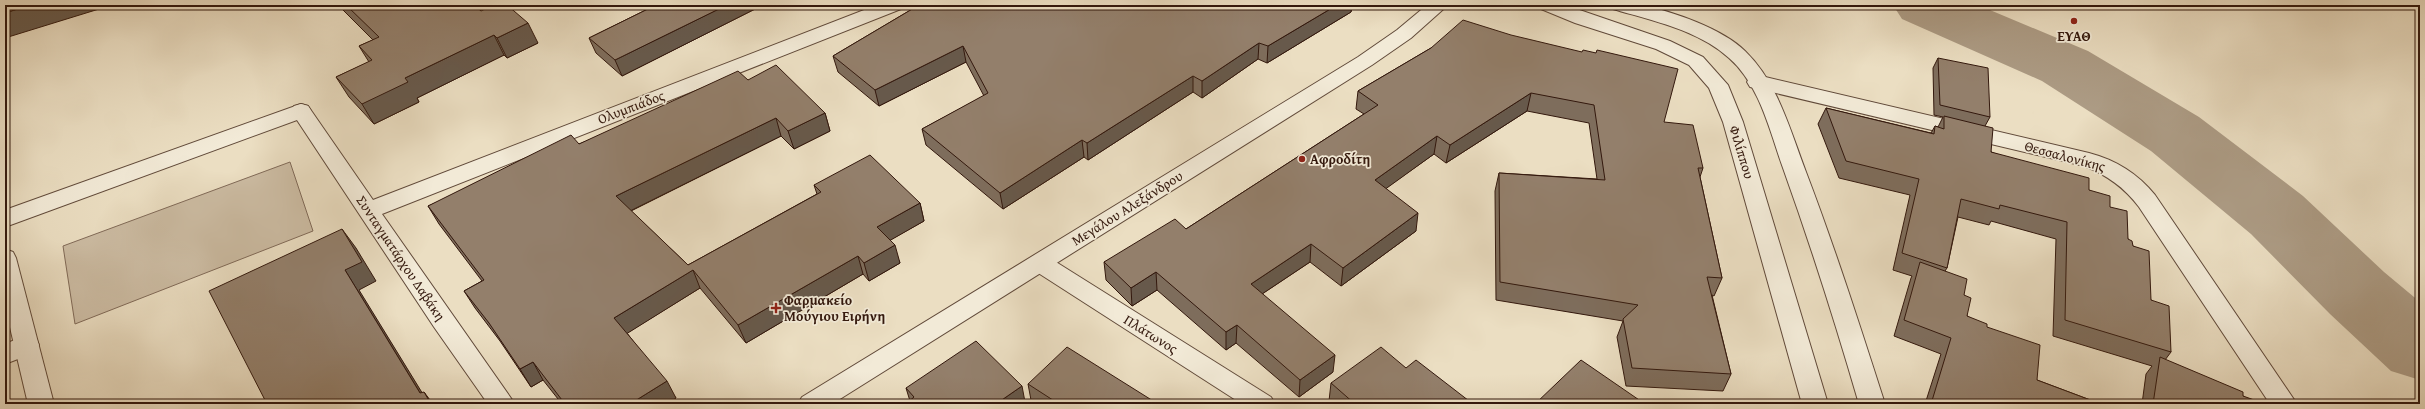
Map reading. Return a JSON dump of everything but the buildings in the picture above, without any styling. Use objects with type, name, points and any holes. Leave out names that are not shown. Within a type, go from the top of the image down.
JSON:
[{"type":"street","name":"Ολυμπιάδος","points":[[369,210],[894,5]]},
{"type":"street","name":"Μεγάλου Αλεξάνδρου","points":[[811,404],[1366,61],[1404,34],[1438,5]]},
{"type":"street","name":"Φιλίππου","points":[[1548,5],[1582,19],[1675,49],[1702,66],[1718,85],[1737,136],[1815,404]]},
{"type":"street","points":[[1620,5],[1686,26],[1726,45],[1741,58],[1757,82],[1775,118],[1821,242],[1872,404]]},
{"type":"street","name":"Θεσσαλονίκης","points":[[1757,82],[2089,160],[2123,176],[2138,188],[2284,404]]},
{"type":"street","name":"Συνταγματάρχου Δαβάκη","points":[[5,219],[301,111],[442,320],[502,404]]},
{"type":"street","points":[[5,258],[16,349],[41,404]]},
{"type":"street","name":"Πλάτωνος","points":[[1040,263],[1262,404]]},
{"type":"shaded area","points":[[290,162],[313,231],[75,324],[63,246]]},
{"type":"waterway","points":[[1924,5],[2065,66],[2175,134],[2277,215],[2357,293],[2420,348]]},
{"type":"place","name":"ΕΥΑΘ","points":[[2074,21]]},
{"type":"place","name":"Αφροδίτη","points":[[1302,159]]},
{"type":"place","name":"Φαρμακείο Μούγιου Ειρήνη","points":[[776,308]]}]
